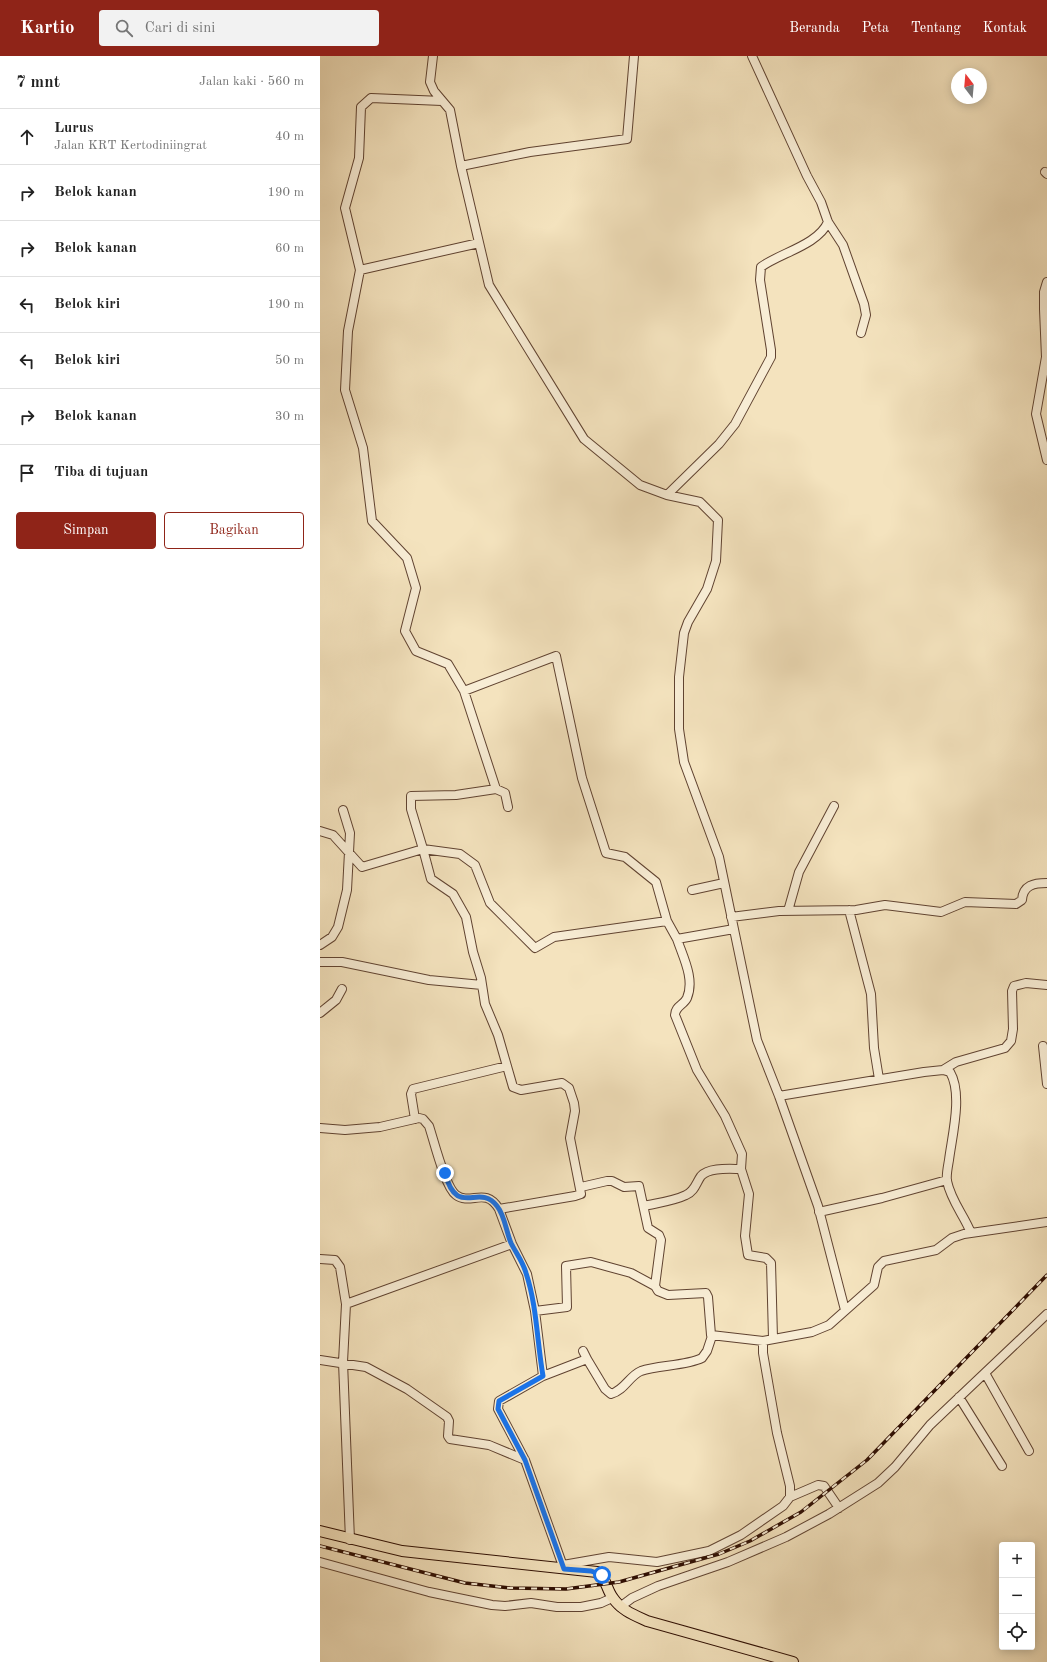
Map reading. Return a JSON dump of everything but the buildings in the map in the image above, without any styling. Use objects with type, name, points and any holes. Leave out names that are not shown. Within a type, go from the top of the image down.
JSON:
[{"type":"main road","points":[[320,1532],[402,1551],[563,1567],[597,1572],[606,1581],[612,1598],[620,1607],[647,1621],[793,1662]]},
{"type":"street","points":[[433,56],[430,82],[434,91],[450,110],[460,166],[489,285],[584,439],[640,485],[667,495],[700,502],[718,520],[716,561],[707,589],[688,622],[684,633],[679,677],[679,729],[684,762],[719,857],[756,1040],[779,1096],[819,1212],[845,1310]]},
{"type":"street","points":[[460,166],[530,152],[627,139],[634,56]]},
{"type":"street","points":[[752,56],[807,176],[821,202],[828,222],[843,245],[864,304],[866,315],[861,333]]},
{"type":"street","points":[[442,100],[371,98],[361,107],[359,158],[345,208],[360,270],[348,331],[345,390],[363,448],[372,521],[407,558],[416,588],[405,631],[416,651],[448,664],[464,691],[496,789]]},
{"type":"street","points":[[667,495],[719,444],[735,424],[750,399],[770,357],[771,350],[760,280],[761,267],[812,239],[826,227],[828,222]]},
{"type":"street","points":[[360,270],[479,243]]},
{"type":"street","points":[[1047,282],[1044,292],[1046,357],[1036,414],[1047,460]]},
{"type":"street","points":[[464,691],[556,656],[582,778],[606,853],[625,857],[656,882],[667,921],[677,939],[688,970],[689,988],[687,998],[676,1009],[675,1015],[696,1070],[725,1116],[742,1154],[741,1169],[749,1194],[745,1229],[747,1253],[750,1256],[766,1258],[772,1266],[773,1338]]},
{"type":"street","points":[[499,1209],[581,1194],[581,1186],[570,1138],[575,1111],[574,1103],[569,1088],[562,1083],[517,1089],[513,1087],[498,1035],[487,1010],[466,917],[453,894],[431,879],[411,809],[411,796],[456,795],[496,789],[505,793],[508,808]]},
{"type":"street","points":[[788,911],[799,872],[834,806]]},
{"type":"street","points":[[320,945],[332,937],[338,927],[347,890],[350,833],[343,810]]},
{"type":"street","points":[[320,831],[333,835],[362,867],[423,849],[460,854],[475,865],[490,904],[535,948],[554,937],[667,921]]},
{"type":"street","points":[[732,917],[788,911],[849,910],[885,905],[941,912],[965,902],[1016,904],[1022,900],[1024,891],[1028,887],[1047,882]]},
{"type":"street","points":[[692,890],[724,883]]},
{"type":"street","points":[[849,910],[871,994],[874,1048],[879,1079]]},
{"type":"street","points":[[677,939],[734,929]]},
{"type":"street","points":[[320,962],[342,962],[429,980],[482,985]]},
{"type":"street","points":[[779,1096],[879,1079],[944,1070],[956,1062],[1005,1048],[1012,1041],[1012,991],[1014,986],[1026,983],[1047,985]]},
{"type":"street","points":[[320,1013],[336,1000],[342,989]]},
{"type":"street","points":[[1043,1046],[1047,1084]]},
{"type":"street","points":[[415,1119],[411,1094],[414,1089],[507,1066]]},
{"type":"street","points":[[944,1070],[950,1072],[956,1098],[947,1180],[956,1206],[965,1218],[972,1233]]},
{"type":"street","points":[[320,1128],[344,1130],[380,1127],[415,1119],[423,1119],[429,1126],[447,1183],[453,1193],[461,1198],[486,1197],[496,1204],[499,1209],[512,1244],[527,1274],[535,1311],[543,1376]]},
{"type":"street","points":[[644,1206],[687,1195],[694,1190],[702,1175],[707,1172],[741,1169]]},
{"type":"street","points":[[819,1212],[882,1198],[947,1180]]},
{"type":"street","points":[[581,1186],[607,1181],[612,1181],[624,1187],[638,1186],[644,1206],[648,1228],[659,1235],[661,1240],[655,1286]]},
{"type":"street","points":[[712,1336],[763,1341],[812,1332],[829,1325],[874,1285],[878,1267],[884,1261],[936,1250],[952,1238],[972,1233],[1047,1222]]},
{"type":"street","points":[[346,1304],[512,1244]]},
{"type":"street","points":[[320,1259],[334,1260],[340,1267],[346,1304],[343,1362],[350,1540]]},
{"type":"street","points":[[535,1311],[567,1307],[566,1266],[590,1262],[631,1272],[655,1286],[658,1291],[668,1295],[708,1294],[710,1332],[712,1336],[707,1351],[702,1358],[643,1370],[633,1375],[623,1388],[611,1394],[605,1390],[585,1355],[503,1398],[497,1404],[500,1415],[525,1460],[563,1567],[608,1557],[657,1562],[710,1551],[741,1535],[783,1506],[790,1497],[818,1485],[824,1486],[839,1508]]},
{"type":"street","points":[[620,1607],[632,1598],[658,1586],[728,1562],[786,1537],[839,1508],[878,1483],[895,1467],[930,1425],[1047,1314]]},
{"type":"street","points":[[763,1341],[763,1353],[777,1433],[790,1486],[790,1497]]},
{"type":"street","points":[[320,1360],[343,1362],[373,1370],[407,1389],[434,1407],[448,1419],[448,1436],[450,1438],[489,1445],[525,1460]]},
{"type":"street","points":[[985,1373],[1030,1451]]},
{"type":"street","points":[[959,1397],[1002,1466]]},
{"type":"street","points":[[320,1562],[429,1592],[492,1605],[505,1606],[531,1603],[557,1607],[581,1608],[601,1603],[612,1598]]},
{"type":"railway","points":[[320,1546],[465,1583],[510,1588],[566,1589],[619,1582],[719,1554],[750,1541],[801,1512],[867,1460],[1047,1275]]},
{"type":"route","points":[[445,1173],[447,1183],[453,1193],[457,1196],[461,1198],[486,1197],[496,1204],[512,1244],[527,1274],[535,1311],[538,1349],[543,1376],[499,1401],[497,1404],[498,1409],[525,1460],[564,1569],[591,1571],[602,1575]]}]
